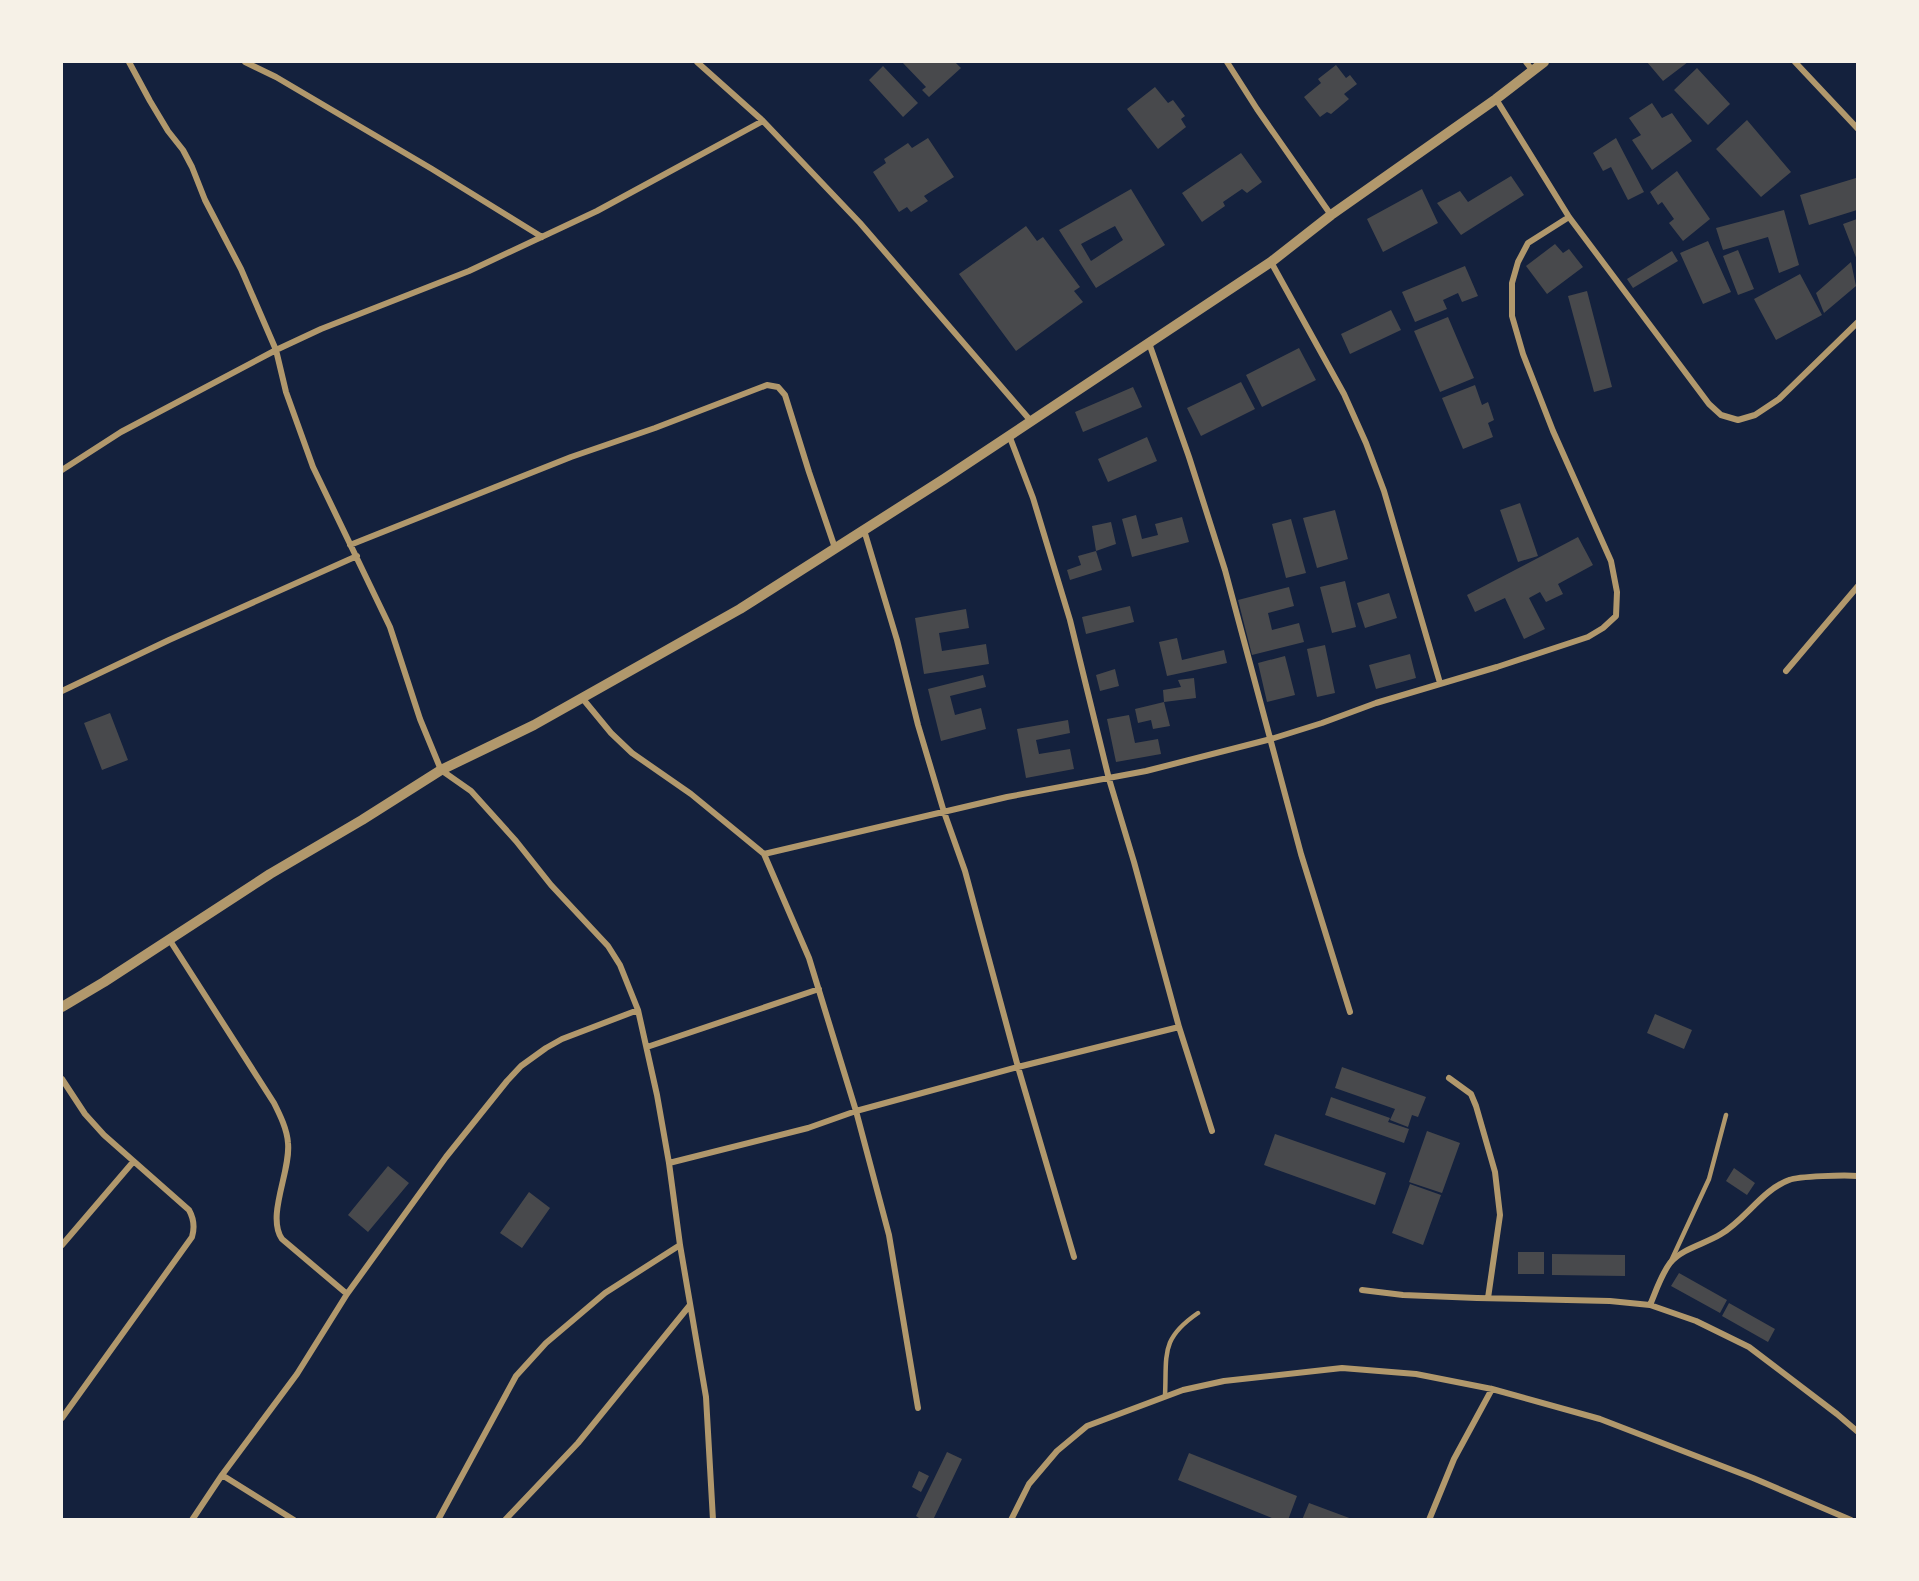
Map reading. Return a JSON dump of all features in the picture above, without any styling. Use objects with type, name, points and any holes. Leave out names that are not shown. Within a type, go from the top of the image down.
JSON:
[{"type":"street","points":[[129,62],[168,131],[183,150],[204,200],[241,269],[276,350],[286,392],[310,458],[326,497],[390,627],[420,719],[441,770],[471,791],[608,946],[620,965],[638,1010],[669,1163],[680,1245],[706,1397],[713,1520]]},
{"type":"street","points":[[245,62],[285,82],[542,237]]},
{"type":"street","points":[[698,62],[763,121],[861,223],[1030,420]]},
{"type":"street","points":[[1227,62],[1331,215]]},
{"type":"street","points":[[62,1007],[270,874],[363,820],[441,770],[583,699],[740,609],[864,530],[1271,262],[1331,215],[1496,99],[1529,66],[1544,62]]},
{"type":"street","points":[[1795,62],[1857,129]]},
{"type":"street","points":[[1496,99],[1569,217],[1709,404],[1721,415],[1738,420],[1755,415],[1779,399],[1857,322]]},
{"type":"street","points":[[62,470],[121,432],[276,350],[321,329],[469,271],[542,237],[597,211],[763,121]]},
{"type":"street","points":[[764,854],[1007,797],[1109,779],[1189,761],[1271,739],[1376,703],[1588,637],[1604,628],[1616,616],[1617,592],[1611,561],[1553,431],[1523,354],[1512,316],[1512,283],[1518,262],[1528,243],[1569,217]]},
{"type":"street","points":[[1271,262],[1344,394],[1366,443],[1384,491],[1440,683]]},
{"type":"street","points":[[1149,343],[1225,570],[1301,854],[1350,1012]]},
{"type":"street","points":[[351,545],[571,457],[767,385],[778,387],[785,395],[835,548]]},
{"type":"street","points":[[1009,435],[1033,498],[1070,620],[1109,779],[1179,1027],[1212,1131]]},
{"type":"street","points":[[864,530],[897,640],[918,725],[944,813],[965,871],[1018,1067],[1074,1257]]},
{"type":"street","points":[[62,691],[169,640],[357,556]]},
{"type":"street","points":[[1786,671],[1857,586]]},
{"type":"street","points":[[583,699],[611,733],[632,753],[691,794],[764,854],[803,943],[856,1111],[889,1235],[918,1408]]},
{"type":"street","points":[[169,939],[274,1103],[282,1120],[288,1142],[288,1157],[277,1215],[278,1233],[282,1239],[347,1294]]},
{"type":"street","points":[[647,1047],[819,989]]},
{"type":"street","points":[[192,1520],[222,1475],[297,1374],[347,1294],[446,1156],[507,1081],[521,1066],[562,1039],[638,1010]]},
{"type":"street","points":[[669,1163],[808,1128],[856,1111],[1018,1067],[1179,1027]]},
{"type":"street","points":[[1449,1077],[1471,1094],[1495,1172],[1500,1215],[1488,1298]]},
{"type":"street","points":[[62,1079],[85,1114],[104,1135],[189,1210],[195,1229],[192,1237],[62,1418]]},
{"type":"street","points":[[62,1245],[133,1162]]},
{"type":"street","points":[[1650,1305],[1664,1272],[1671,1262],[1680,1254],[1721,1234],[1742,1220],[1774,1188],[1791,1179],[1857,1176]]},
{"type":"street","points":[[438,1520],[516,1376],[546,1343],[605,1293],[680,1245]]},
{"type":"street","points":[[1362,1290],[1403,1295],[1611,1301],[1650,1305],[1696,1321],[1749,1347],[1857,1432]]},
{"type":"street","points":[[505,1520],[578,1443],[690,1305]]},
{"type":"street","points":[[1011,1520],[1029,1484],[1056,1451],[1087,1426],[1183,1390],[1224,1381],[1342,1368],[1416,1374],[1492,1389],[1600,1419],[1753,1478],[1853,1520],[1857,1514]]},
{"type":"street","points":[[1429,1520],[1454,1458],[1492,1389]]},
{"type":"street","points":[[222,1475],[294,1520]]},
{"type":"lane","points":[[1671,1262],[1709,1179],[1726,1115]]},
{"type":"lane","points":[[1165,1396],[1167,1351],[1171,1339],[1182,1324],[1198,1313]]},
{"type":"building","points":[[902,62],[955,62],[961,68],[929,97],[922,90],[926,87]]},
{"type":"building","points":[[1647,62],[1688,62],[1663,81]]},
{"type":"building","points":[[1336,65],[1346,78],[1350,75],[1357,84],[1344,94],[1349,99],[1331,114],[1327,112],[1320,117],[1304,97],[1321,83],[1318,79]]},
{"type":"building","points":[[883,66],[918,103],[903,117],[869,80]]},
{"type":"building","points":[[1697,68],[1730,104],[1708,125],[1674,90]]},
{"type":"building","points":[[1155,87],[1168,103],[1173,100],[1185,116],[1181,119],[1186,127],[1158,149],[1127,109]]},
{"type":"building","points":[[1652,103],[1662,118],[1672,113],[1692,141],[1652,170],[1632,140],[1641,135],[1629,118]]},
{"type":"building","points":[[1747,120],[1791,172],[1761,197],[1716,149]]},
{"type":"building","points":[[928,138],[954,177],[924,196],[928,201],[911,212],[907,207],[899,212],[873,172],[886,163],[884,159],[908,143],[912,148]]},
{"type":"building","points":[[1616,138],[1644,192],[1628,200],[1611,167],[1603,171],[1593,153]]},
{"type":"building","points":[[1241,153],[1262,182],[1247,193],[1242,189],[1223,202],[1225,206],[1202,222],[1182,193]]},
{"type":"building","points":[[1677,171],[1710,219],[1683,241],[1669,223],[1674,219],[1662,202],[1658,205],[1650,192]]},
{"type":"building","points":[[1511,176],[1524,195],[1461,235],[1437,203],[1460,191],[1468,202]]},
{"type":"building","points":[[1856,178],[1857,210],[1809,225],[1800,195]]},
{"type":"building","points":[[1131,189],[1165,245],[1096,288],[1059,230]],"holes":[[[1115,226],[1123,240],[1091,261],[1081,244]]]},
{"type":"building","points":[[1422,189],[1438,223],[1383,252],[1367,219]]},
{"type":"building","points":[[1784,210],[1799,265],[1779,273],[1768,237],[1723,250],[1716,228]]},
{"type":"building","points":[[1857,219],[1857,260],[1843,224]]},
{"type":"building","points":[[1026,226],[1037,241],[1043,237],[1080,287],[1074,291],[1083,302],[1016,351],[959,274]]},
{"type":"building","points":[[1708,241],[1731,292],[1703,304],[1680,253]]},
{"type":"building","points":[[1555,244],[1563,253],[1569,249],[1583,267],[1547,294],[1526,266]]},
{"type":"building","points":[[1738,250],[1754,289],[1738,295],[1723,256]]},
{"type":"building","points":[[1672,251],[1678,261],[1633,288],[1627,279]]},
{"type":"building","points":[[1851,262],[1856,286],[1824,313],[1816,293]]},
{"type":"building","points":[[1465,266],[1478,296],[1462,302],[1458,293],[1443,300],[1447,309],[1415,322],[1402,292]]},
{"type":"building","points":[[1800,274],[1822,315],[1776,340],[1754,299]]},
{"type":"building","points":[[1587,291],[1612,387],[1594,392],[1568,296]]},
{"type":"building","points":[[1391,310],[1401,330],[1350,354],[1341,334]]},
{"type":"building","points":[[1448,317],[1474,378],[1440,392],[1414,331]]},
{"type":"building","points":[[1299,348],[1316,380],[1262,407],[1246,375]]},
{"type":"building","points":[[1241,382],[1255,409],[1201,436],[1187,408]]},
{"type":"building","points":[[1475,385],[1482,405],[1488,402],[1494,420],[1488,423],[1493,437],[1463,449],[1442,398]]},
{"type":"building","points":[[1133,387],[1142,407],[1083,432],[1075,412]]},
{"type":"building","points":[[1147,437],[1157,461],[1108,482],[1098,459]]},
{"type":"building","points":[[1520,503],[1538,556],[1518,562],[1500,510]]},
{"type":"building","points":[[1335,510],[1348,559],[1317,568],[1303,518]]},
{"type":"building","points":[[1136,515],[1142,539],[1158,535],[1155,524],[1182,517],[1189,542],[1132,557],[1122,519]]},
{"type":"building","points":[[1291,519],[1306,573],[1286,578],[1272,524]]},
{"type":"building","points":[[1111,522],[1116,544],[1096,551],[1092,526]]},
{"type":"building","points":[[1578,537],[1593,565],[1558,584],[1563,594],[1546,602],[1540,592],[1529,598],[1545,629],[1524,639],[1505,598],[1475,612],[1467,595]]},
{"type":"building","points":[[1096,551],[1102,570],[1070,580],[1067,570],[1081,565],[1078,556]]},
{"type":"building","points":[[1345,581],[1356,627],[1332,633],[1320,587]]},
{"type":"building","points":[[1289,587],[1294,606],[1268,613],[1272,630],[1299,623],[1304,642],[1252,655],[1238,600]]},
{"type":"building","points":[[1389,593],[1397,618],[1365,628],[1357,603]]},
{"type":"building","points":[[1130,606],[1134,622],[1086,634],[1082,617]]},
{"type":"building","points":[[966,609],[969,628],[939,633],[942,651],[986,644],[989,664],[924,674],[915,618]]},
{"type":"building","points":[[1177,638],[1182,660],[1224,650],[1227,663],[1167,676],[1159,642]]},
{"type":"building","points":[[1325,645],[1335,693],[1317,697],[1307,649]]},
{"type":"building","points":[[1410,654],[1416,678],[1376,689],[1369,665]]},
{"type":"building","points":[[1285,656],[1295,695],[1267,702],[1258,663]]},
{"type":"building","points":[[1115,669],[1119,686],[1100,691],[1096,675]]},
{"type":"building","points":[[983,675],[986,687],[950,696],[955,715],[981,708],[986,729],[941,741],[928,689]]},
{"type":"building","points":[[1194,678],[1196,698],[1164,702],[1163,690],[1181,687],[1178,680]]},
{"type":"building","points":[[1164,702],[1170,726],[1153,729],[1151,720],[1138,723],[1135,709]]},
{"type":"building","points":[[110,713],[128,760],[102,770],[84,723]]},
{"type":"building","points":[[1129,715],[1135,743],[1158,739],[1161,754],[1116,762],[1107,719]]},
{"type":"building","points":[[1068,720],[1070,733],[1036,740],[1039,754],[1070,749],[1074,769],[1026,778],[1017,729]]},
{"type":"building","points":[[1655,1014],[1692,1030],[1684,1049],[1647,1033]]},
{"type":"building","points":[[1342,1067],[1426,1097],[1418,1117],[1412,1115],[1408,1127],[1390,1120],[1395,1109],[1335,1088]]},
{"type":"building","points":[[1331,1097],[1390,1118],[1388,1122],[1409,1129],[1404,1143],[1325,1115]]},
{"type":"building","points":[[1427,1131],[1460,1143],[1442,1193],[1409,1182]]},
{"type":"building","points":[[1275,1134],[1386,1173],[1375,1205],[1264,1165]]},
{"type":"building","points":[[388,1166],[409,1183],[368,1232],[348,1215]]},
{"type":"building","points":[[1734,1168],[1755,1183],[1747,1195],[1726,1181]]},
{"type":"building","points":[[1410,1184],[1441,1195],[1423,1245],[1392,1233]]},
{"type":"building","points":[[529,1192],[550,1208],[522,1248],[500,1233]]},
{"type":"building","points":[[1518,1252],[1544,1252],[1544,1274],[1518,1274]]},
{"type":"building","points":[[1552,1254],[1625,1255],[1625,1276],[1552,1275]]},
{"type":"building","points":[[1679,1273],[1727,1300],[1720,1313],[1671,1286]]},
{"type":"building","points":[[1729,1303],[1775,1329],[1768,1342],[1722,1316]]},
{"type":"building","points":[[947,1452],[962,1459],[933,1520],[922,1520],[916,1516]]},
{"type":"building","points":[[1189,1453],[1297,1496],[1288,1520],[1277,1520],[1178,1480]]},
{"type":"building","points":[[919,1471],[929,1476],[921,1492],[912,1487]]},
{"type":"building","points":[[1309,1503],[1352,1519],[1352,1520],[1302,1520]]}]
